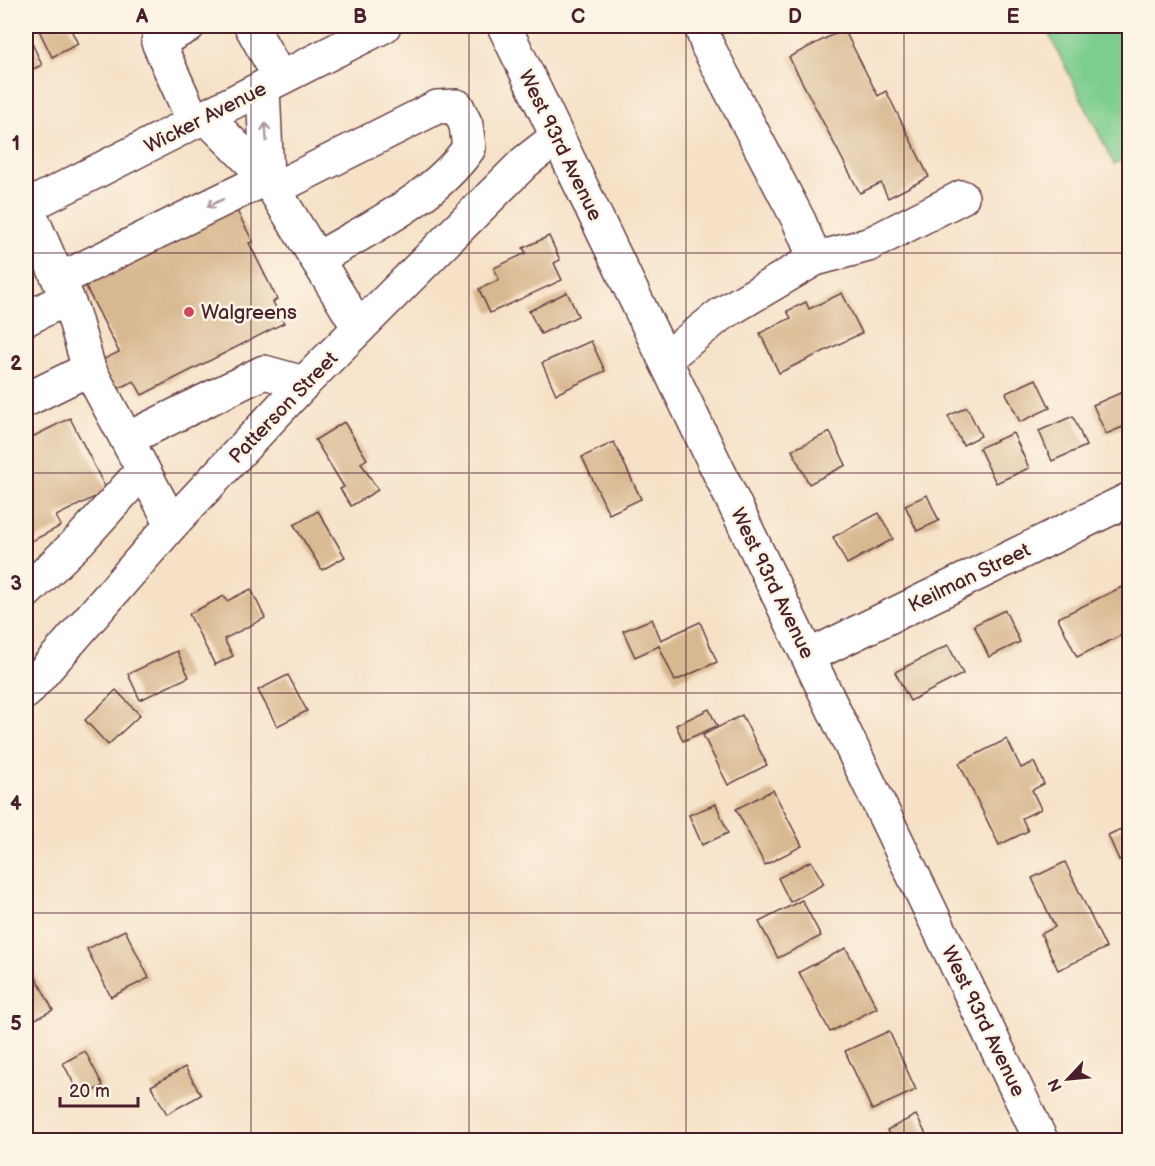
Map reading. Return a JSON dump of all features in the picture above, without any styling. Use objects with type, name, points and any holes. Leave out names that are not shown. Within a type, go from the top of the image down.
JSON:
[{"type":"main road","points":[[188,26],[158,42],[199,119],[271,183],[359,328]]},
{"type":"main road","points":[[251,26],[271,83],[271,183]]},
{"type":"main road","name":"Wicker Avenue","points":[[26,207],[382,26]]},
{"type":"main road","name":"West 93rd Avenue","points":[[504,26],[1041,1140]]},
{"type":"main road","points":[[701,26],[708,47],[794,211],[816,259]]},
{"type":"main road","points":[[26,319],[63,289],[271,183],[437,107],[457,106],[466,125],[469,148],[456,166],[403,208],[317,259]]},
{"type":"main road","name":"Patterson Street","points":[[26,692],[172,524],[304,383],[525,162],[557,137]]},
{"type":"main road","points":[[665,359],[720,315],[816,259],[868,245],[962,197]]},
{"type":"main road","points":[[26,207],[63,289],[89,369],[172,524]]},
{"type":"main road","points":[[26,400],[89,369]]},
{"type":"main road","points":[[127,440],[209,397],[264,372],[304,383]]},
{"type":"main road","points":[[26,592],[80,540],[143,470]]},
{"type":"main road","name":"Keilman Street","points":[[809,656],[1130,498]]},
{"type":"green space","points":[[1045,26],[1129,26],[1129,156],[1114,164]]},
{"type":"building","points":[[69,26],[78,44],[52,57],[38,28]]},
{"type":"building","points":[[844,29],[878,96],[886,91],[929,177],[888,198],[881,183],[860,193],[789,57]]},
{"type":"building","points":[[26,30],[42,65],[26,72]]},
{"type":"building","name":"Walgreens","points":[[236,209],[253,242],[249,243],[277,299],[273,302],[284,323],[142,395],[134,381],[115,390],[100,361],[119,352],[85,285]]},
{"type":"building","points":[[549,236],[560,260],[554,263],[562,280],[490,313],[479,289],[499,280],[494,268],[526,253],[523,248]]},
{"type":"building","points":[[567,292],[578,316],[541,334],[529,311]]},
{"type":"building","points":[[842,293],[862,333],[779,373],[760,333],[791,318],[787,311],[806,302],[809,309]]},
{"type":"building","points":[[591,341],[605,371],[556,394],[542,363]]},
{"type":"building","points":[[1036,379],[1050,408],[1020,422],[1006,393]]},
{"type":"building","points":[[1127,390],[1130,424],[1106,434],[1093,405]]},
{"type":"building","points":[[967,407],[981,436],[963,445],[948,416]]},
{"type":"building","points":[[1073,416],[1086,446],[1052,461],[1039,431]]},
{"type":"building","points":[[70,418],[107,491],[56,516],[61,526],[26,544],[26,440]]},
{"type":"building","points":[[344,422],[367,459],[361,463],[378,490],[351,506],[340,489],[344,487],[315,440]]},
{"type":"building","points":[[830,432],[846,465],[809,484],[792,450]]},
{"type":"building","points":[[1013,433],[1029,468],[996,483],[979,448]]},
{"type":"building","points":[[614,442],[641,499],[609,514],[582,457]]},
{"type":"building","points":[[927,495],[939,521],[917,531],[905,505]]},
{"type":"building","points":[[318,511],[345,557],[322,570],[294,525]]},
{"type":"building","points":[[879,513],[893,539],[847,564],[833,537]]},
{"type":"building","points":[[1130,583],[1130,631],[1077,657],[1058,618]]},
{"type":"building","points":[[251,589],[265,618],[224,639],[233,656],[215,665],[189,614],[224,596],[227,601]]},
{"type":"building","points":[[1005,610],[1020,642],[989,657],[974,625]]},
{"type":"building","points":[[652,619],[661,640],[700,622],[717,662],[675,681],[659,646],[635,657],[623,631]]},
{"type":"building","points":[[948,645],[963,674],[910,701],[895,672]]},
{"type":"building","points":[[177,651],[189,677],[140,700],[128,674]]},
{"type":"building","points":[[288,675],[307,711],[277,726],[258,690]]},
{"type":"building","points":[[116,690],[140,715],[108,745],[85,720]]},
{"type":"building","points":[[709,709],[717,726],[683,741],[676,725]]},
{"type":"building","points":[[742,715],[767,765],[728,785],[703,735]]},
{"type":"building","points":[[1007,739],[1021,768],[1034,762],[1044,784],[1032,790],[1041,809],[1022,818],[1028,831],[999,845],[959,763]]},
{"type":"building","points":[[773,790],[802,846],[765,865],[736,809]]},
{"type":"building","points":[[716,804],[728,833],[702,845],[689,815]]},
{"type":"building","points":[[1130,825],[1130,855],[1119,860],[1108,835]]},
{"type":"building","points":[[811,861],[824,884],[790,902],[778,878]]},
{"type":"building","points":[[1065,862],[1106,948],[1058,970],[1041,934],[1055,927],[1032,878]]},
{"type":"building","points":[[802,900],[821,936],[778,958],[759,922]]},
{"type":"building","points":[[125,930],[149,978],[111,997],[87,949]]},
{"type":"building","points":[[846,948],[877,1008],[830,1032],[799,972]]},
{"type":"building","points":[[33,972],[53,1010],[26,1024],[26,976]]},
{"type":"building","points":[[889,1031],[916,1090],[872,1110],[845,1051]]},
{"type":"building","points":[[85,1051],[103,1086],[81,1097],[63,1063]]},
{"type":"building","points":[[185,1067],[201,1095],[167,1114],[151,1086]]},
{"type":"building","points":[[916,1115],[929,1140],[886,1140],[891,1138],[887,1130]]},
{"type":"place","name":"Walgreens","points":[[189,312]]}]
